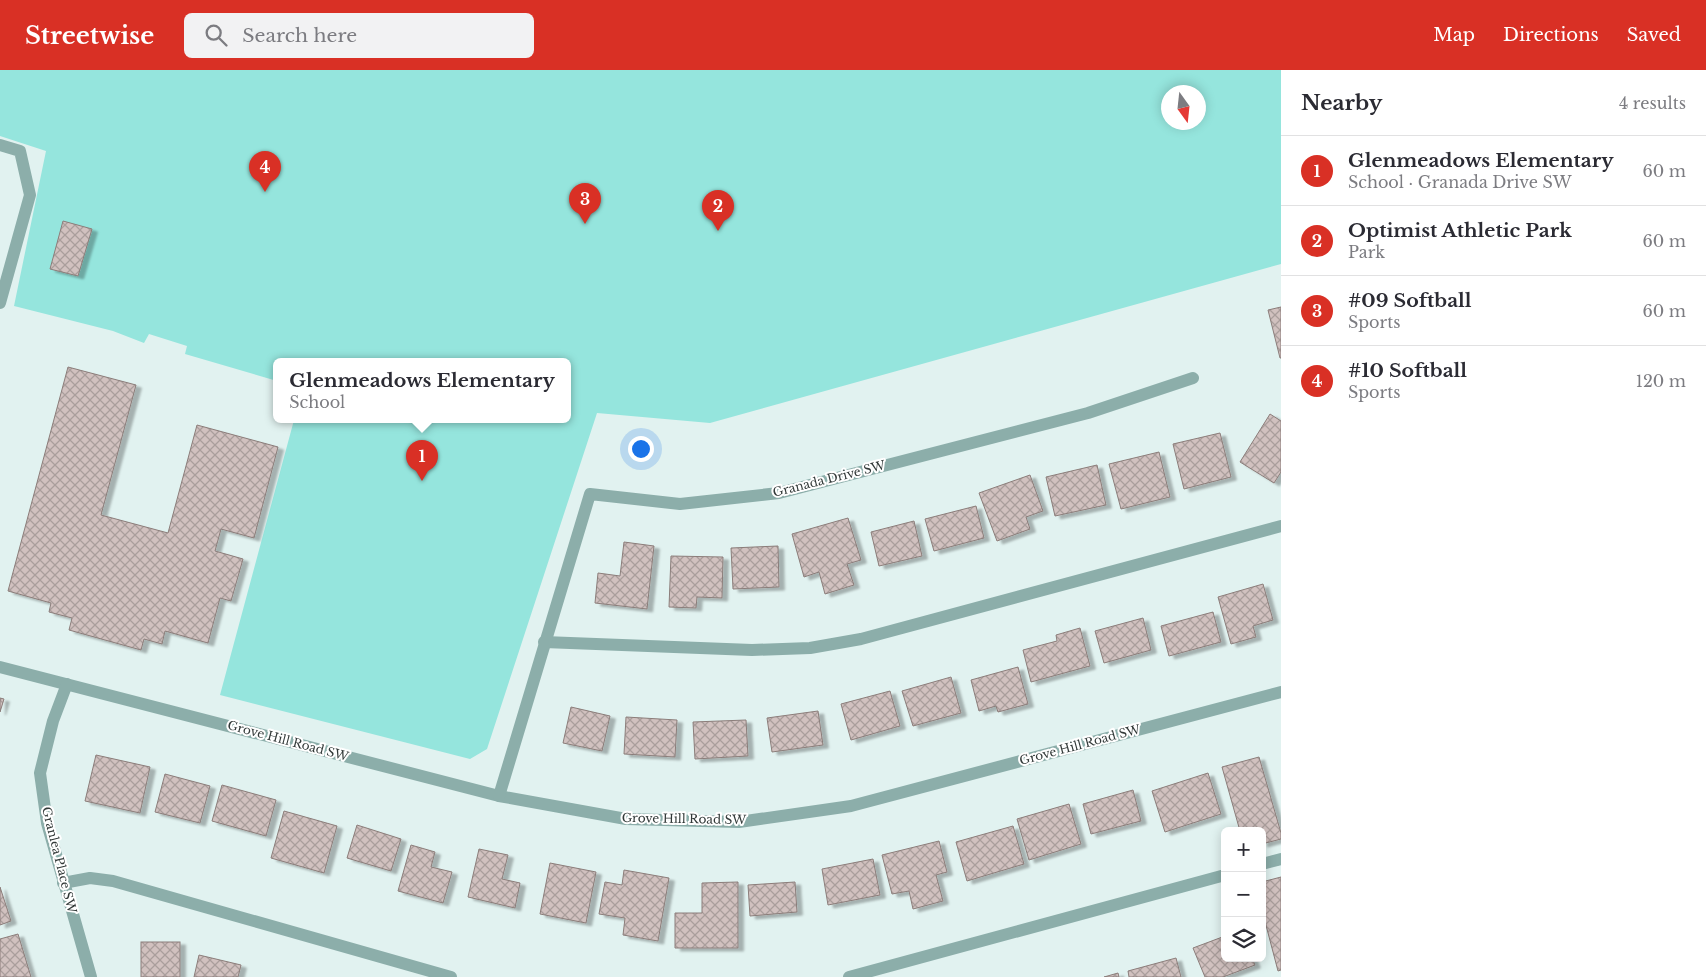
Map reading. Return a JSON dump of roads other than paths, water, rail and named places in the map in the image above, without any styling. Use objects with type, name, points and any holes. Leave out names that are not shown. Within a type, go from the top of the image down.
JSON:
[{"type":"street","points":[[0,145],[20,151],[30,195],[0,303]]},
{"type":"street","name":"Granada Drive SW","points":[[499,796],[590,494],[680,504],[778,493],[1088,413],[1193,378]]},
{"type":"street","points":[[544,642],[752,650],[810,648],[862,639],[1281,526]]},
{"type":"street","name":"Grove Hill Road SW","points":[[0,667],[499,796],[626,820],[739,822],[851,806],[1281,692]]},
{"type":"street","name":"Granlea Place SW","points":[[67,684],[53,721],[40,774],[47,823],[91,977]]},
{"type":"street","points":[[1266,863],[1281,859]]},
{"type":"street","points":[[849,977],[1221,876]]},
{"type":"street","points":[[63,883],[90,878],[113,881],[451,977]]},
{"type":"place","name":"#10 Softball","points":[[265,192]]},
{"type":"place","name":"#09 Softball","points":[[585,224]]},
{"type":"place","name":"Optimist Athletic Park","points":[[718,231]]},
{"type":"place","name":"Glenmeadows Elementary","points":[[422,481]]}]
